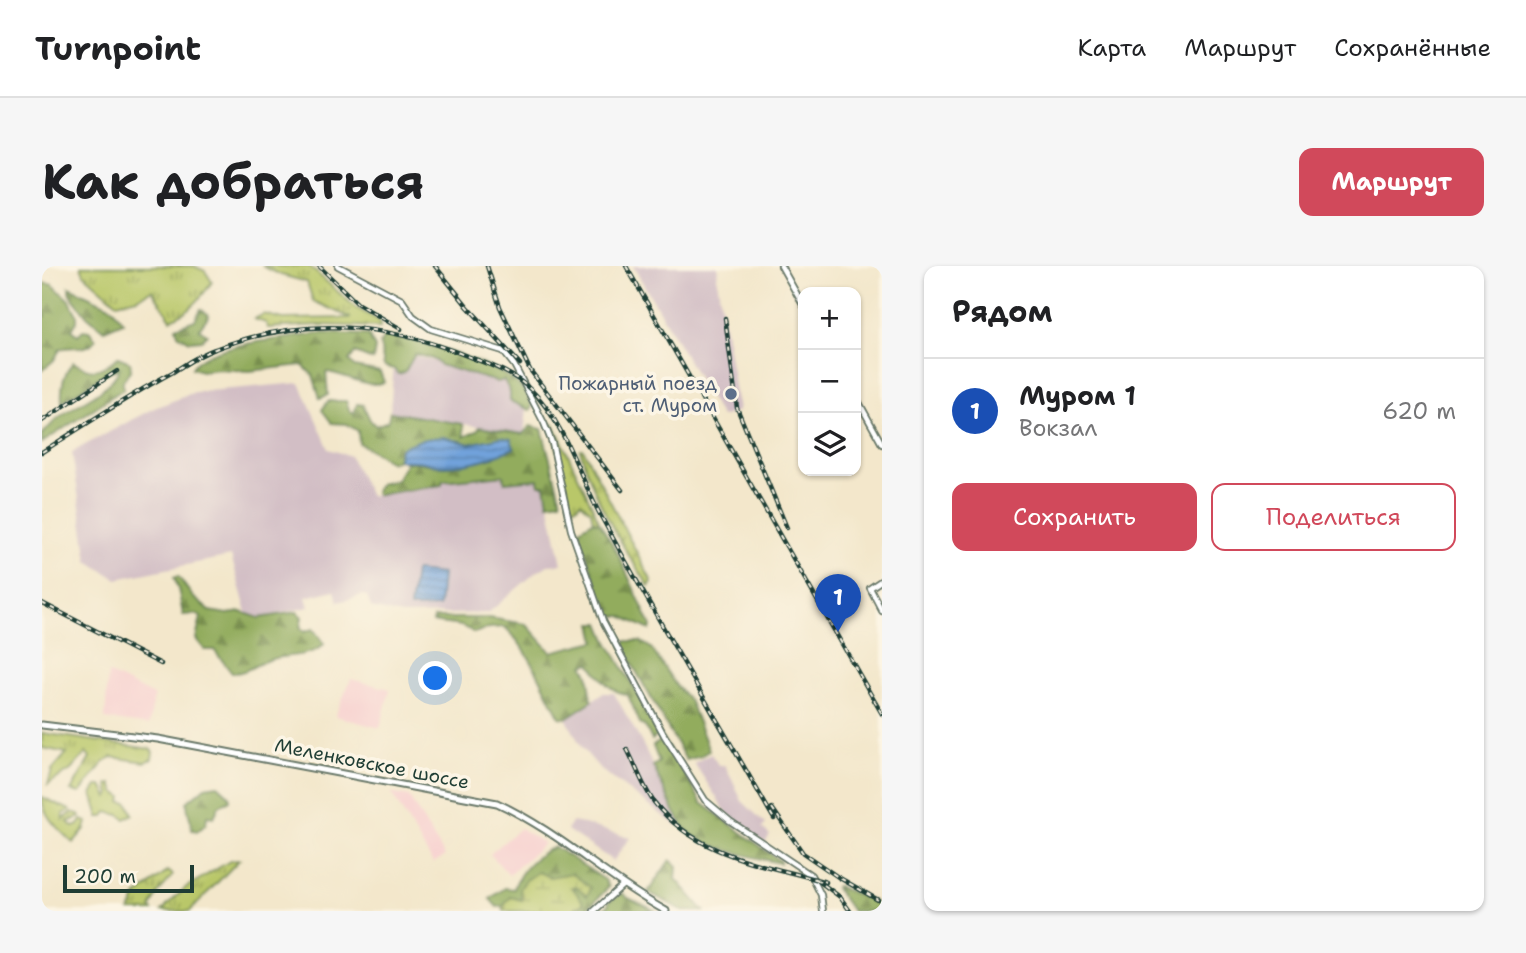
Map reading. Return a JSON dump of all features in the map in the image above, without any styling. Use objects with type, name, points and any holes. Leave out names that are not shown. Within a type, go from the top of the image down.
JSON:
[{"type":"main road","name":"Меленковское шоссе","points":[[42,726],[158,739],[497,803],[549,832],[666,911]]},
{"type":"street","points":[[338,266],[402,300],[413,316],[431,328],[503,351],[514,365],[552,443],[571,530],[603,621],[664,735],[705,800],[730,821],[811,876],[821,895],[823,911]]},
{"type":"street","points":[[782,266],[798,295]]},
{"type":"street","points":[[861,406],[882,444]]},
{"type":"street","points":[[882,580],[870,588],[882,611]]},
{"type":"street","points":[[594,911],[623,884]]},
{"type":"shaded area","points":[[633,266],[718,266],[717,279],[738,411],[721,417]]},
{"type":"shaded area","points":[[395,351],[505,380],[528,400],[524,434],[390,412]]},
{"type":"shaded area","points":[[300,383],[329,449],[350,456],[370,496],[441,485],[441,481],[504,475],[505,482],[539,479],[545,484],[562,564],[548,565],[534,574],[488,613],[402,615],[371,608],[367,596],[363,595],[338,602],[335,590],[306,597],[309,607],[249,620],[231,556],[117,579],[88,561],[72,452],[152,409],[195,392]]},
{"type":"shaded area","points":[[108,673],[154,696],[149,725],[105,719]]},
{"type":"shaded area","points":[[351,679],[390,689],[380,728],[335,716]]},
{"type":"shaded area","points":[[603,693],[614,693],[643,745],[682,823],[677,826],[601,770],[582,748],[566,718]]},
{"type":"shaded area","points":[[711,754],[719,766],[725,765],[742,801],[766,824],[762,828],[770,835],[765,843],[730,818],[694,763]]},
{"type":"shaded area","points":[[391,793],[409,797],[445,856],[433,863]]},
{"type":"shaded area","points":[[572,822],[630,838],[613,861],[567,830]]},
{"type":"shaded area","points":[[520,828],[544,843],[509,875],[490,854]]},
{"type":"green space","points":[[81,266],[194,266],[205,271],[212,282],[194,304],[171,319],[152,290],[137,298],[117,303],[84,274]]},
{"type":"green space","points":[[262,266],[309,266],[356,308],[380,321],[380,327],[319,325],[268,328],[266,323],[254,319],[264,314],[282,319],[351,318],[313,301],[307,282],[281,275]]},
{"type":"green space","points":[[42,283],[53,285],[70,301],[77,315],[72,330],[78,335],[83,330],[89,331],[96,339],[88,346],[60,349],[54,360],[42,370],[42,316],[46,316],[42,310]]},
{"type":"green space","points":[[69,287],[112,307],[123,322],[104,330],[87,316],[69,293]]},
{"type":"green space","points":[[201,309],[209,315],[199,329],[207,334],[202,340],[190,341],[178,334],[176,327],[195,320]]},
{"type":"green space","points":[[322,333],[368,335],[375,348],[373,360],[355,353],[349,360],[354,367],[380,372],[384,382],[363,383],[326,372],[328,395],[320,398],[313,375],[302,365],[249,371],[202,371],[192,368],[200,359],[231,347]]},
{"type":"green space","points":[[384,336],[436,347],[496,370],[522,388],[532,407],[530,410],[510,401],[510,392],[504,380],[497,382],[440,365],[433,359],[415,354],[405,372],[398,374],[394,369],[384,366],[380,344]]},
{"type":"green space","points":[[118,357],[130,362],[131,369],[123,381],[123,389],[42,443],[42,435],[54,422],[102,389],[120,368],[106,373],[62,402],[63,381],[73,362],[96,370]]},
{"type":"green space","points":[[328,401],[346,401],[350,412],[354,414],[357,404],[363,405],[376,426],[388,421],[390,412],[463,424],[464,437],[480,427],[523,434],[530,426],[542,429],[561,501],[548,503],[545,485],[539,485],[538,479],[505,482],[504,475],[442,481],[442,485],[376,495],[375,491],[380,484],[396,480],[406,462],[446,466],[494,457],[489,440],[469,444],[459,440],[398,454],[398,459],[391,462],[359,443],[358,431],[347,424],[332,423],[322,410]]},
{"type":"green space","points":[[551,424],[554,424],[600,523],[593,521],[591,511],[581,502],[572,507]]},
{"type":"green space","points":[[583,449],[652,582],[649,586],[600,503],[580,450]]},
{"type":"green space","points":[[593,521],[600,523],[618,554],[651,626],[650,630],[622,616],[608,616],[578,530]]},
{"type":"green space","points":[[178,576],[193,597],[210,611],[227,614],[242,612],[259,618],[297,612],[302,617],[300,628],[304,632],[313,629],[324,644],[313,652],[275,658],[232,673],[214,650],[205,650],[196,639],[201,617],[196,614],[183,615],[174,578]]},
{"type":"green space","points":[[434,618],[489,618],[526,624],[551,652],[596,641],[592,623],[600,623],[660,734],[652,740],[640,723],[628,695],[611,687],[590,663],[583,665],[588,674],[592,701],[566,718],[560,717],[530,658],[505,627],[474,633],[460,626],[433,622]]},
{"type":"green space","points":[[626,641],[640,641],[651,648],[689,700],[709,750],[701,756],[686,760],[622,646]]},
{"type":"green space","points":[[42,733],[150,749],[153,752],[152,759],[145,762],[112,757],[104,762],[80,793],[71,791],[90,758],[86,753],[71,770],[48,784],[52,770],[67,753],[42,748]]},
{"type":"green space","points":[[663,739],[702,803],[780,863],[722,848],[685,829],[653,766],[659,762],[653,746]]},
{"type":"green space","points":[[112,784],[115,792],[122,797],[121,802],[128,803],[133,814],[125,819],[107,812],[103,817],[99,817],[92,794],[97,786],[102,786],[108,797],[108,785]]},
{"type":"green space","points":[[218,785],[229,795],[230,800],[219,806],[214,817],[207,816],[206,824],[198,831],[192,830],[187,802],[205,787]]},
{"type":"green space","points":[[42,797],[70,810],[63,814],[63,820],[72,812],[79,814],[80,817],[68,822],[73,827],[79,825],[82,820],[87,822],[85,829],[73,843],[49,817]]},
{"type":"green space","points":[[555,847],[605,880],[609,887],[585,911],[571,911],[577,895],[572,887],[591,889],[560,878],[548,880],[522,900],[511,898],[503,906],[497,907],[490,899],[505,888],[514,889],[520,875],[530,863]]},
{"type":"green space","points":[[239,860],[190,911],[162,911],[185,888],[230,861]]},
{"type":"green space","points":[[670,860],[677,866],[676,879],[704,911],[683,911],[648,892]]},
{"type":"green space","points":[[168,871],[173,875],[157,895],[151,908],[153,911],[130,911],[137,896]]},
{"type":"green space","points":[[538,872],[550,877],[572,873],[591,888],[587,896],[576,886],[572,887],[584,903],[571,911],[504,911],[503,906],[511,897],[522,900],[520,889],[525,881]]},
{"type":"green space","points":[[836,886],[880,904],[882,911],[852,911]]},
{"type":"green space","points":[[622,893],[628,898],[656,911],[600,911]]},
{"type":"water","points":[[444,437],[469,444],[502,437],[511,439],[514,448],[486,459],[447,466],[398,459],[400,449],[406,446],[421,440]]},
{"type":"water","points":[[415,571],[442,574],[439,607],[410,608]]},
{"type":"railway","points":[[319,266],[358,304],[401,329]]},
{"type":"railway","points":[[435,266],[520,364]]},
{"type":"railway","points":[[487,266],[500,307],[530,370],[622,490]]},
{"type":"railway","points":[[626,266],[882,714]]},
{"type":"railway","points":[[725,318],[737,408],[787,528]]},
{"type":"railway","points":[[42,452],[204,354],[247,338],[279,331],[342,327],[373,330],[436,345],[502,370],[532,391],[554,418],[603,520],[774,819]]},
{"type":"railway","points":[[42,421],[117,371]]},
{"type":"railway","points":[[42,603],[161,664]]},
{"type":"railway","points":[[627,749],[654,802],[690,835],[733,856],[826,882]]},
{"type":"railway","points":[[772,808],[803,853],[878,900]]},
{"type":"railway","points":[[816,879],[840,897],[850,911]]},
{"type":"place","name":"Пожарный поезд ст. Муром","points":[[731,394]]},
{"type":"place","name":"Муром 1","points":[[838,632]]}]
